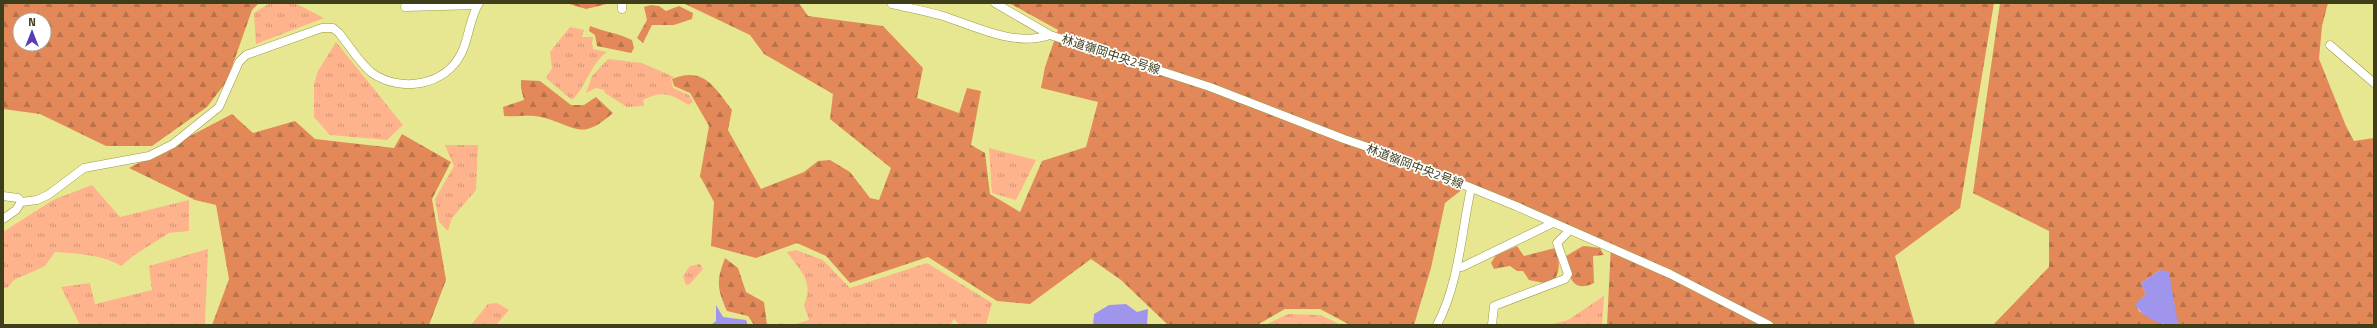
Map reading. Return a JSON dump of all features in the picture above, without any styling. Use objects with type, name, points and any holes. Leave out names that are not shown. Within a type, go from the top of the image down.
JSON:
[{"type":"street","points":[[995,3],[1050,35]]},
{"type":"street","points":[[21,202],[37,200],[48,195],[84,168],[149,156],[173,144],[219,107],[239,62],[246,55],[314,30],[332,28],[339,33],[371,72],[389,82],[408,85],[433,80],[448,70],[462,53],[478,4],[405,7]]},
{"type":"street","points":[[892,4],[941,16],[1000,36],[1036,40],[1050,35]]},
{"type":"street","name":"林道嶺岡中央2号線","points":[[1050,35],[1077,42],[1210,87],[1330,134],[1388,154],[1570,230],[1670,274],[1769,325]]},
{"type":"street","points":[[2330,45],[2374,83]]},
{"type":"street","points":[[1437,325],[1446,309],[1455,282],[1471,188]]},
{"type":"street","points":[[3,196],[18,198],[21,202]]},
{"type":"street","points":[[3,219],[16,210],[21,202]]},
{"type":"street","points":[[1457,266],[1462,267],[1552,223]]},
{"type":"street","points":[[1492,325],[1494,306],[1565,279],[1568,274],[1557,243],[1570,230]]},
{"type":"green space","points":[[3,3],[259,3],[252,10],[227,81],[207,107],[152,146],[106,146],[40,114],[3,109]]},
{"type":"green space","points":[[270,3],[295,3],[324,18],[256,44],[254,13]]},
{"type":"green space","points":[[566,3],[611,3],[586,9]]},
{"type":"green space","points":[[683,3],[799,3],[808,16],[883,26],[923,68],[917,98],[959,113],[967,88],[981,91],[971,145],[985,153],[990,194],[1020,212],[1042,161],[1086,147],[1098,102],[1041,88],[1045,67],[1058,30],[1009,3],[1994,3],[1960,208],[1895,256],[1915,325],[1607,325],[1611,245],[1468,185],[1445,203],[1431,268],[1414,325],[1350,325],[1320,309],[1285,309],[1257,325],[1168,325],[1121,280],[1091,259],[1030,304],[997,301],[928,257],[850,283],[826,256],[797,243],[756,258],[711,246],[714,202],[700,176],[709,126],[690,93],[674,86],[672,79],[692,75],[701,77],[708,81],[720,94],[732,110],[728,130],[761,189],[804,172],[818,161],[830,160],[850,172],[870,198],[879,200],[891,168],[830,119],[833,94],[764,54],[750,35]]},
{"type":"green space","points":[[2000,3],[2328,3],[2322,26],[2319,59],[2346,126],[2354,141],[2374,138],[2374,325],[2175,325],[2178,324],[2160,270],[2141,283],[2146,294],[2136,304],[2139,311],[2164,325],[1993,325],[2049,267],[2049,231],[1973,193]]},
{"type":"green space","points":[[651,5],[659,6],[666,11],[679,6],[693,13],[692,19],[674,25],[652,25],[643,43],[637,38],[647,20],[644,7]]},
{"type":"green space","points":[[590,26],[632,40],[634,48],[631,53],[597,46],[595,35],[589,31]]},
{"type":"green space","points":[[570,27],[584,30],[582,37],[593,37],[593,49],[607,52],[596,63],[572,100],[546,78],[552,68],[550,52]]},
{"type":"green space","points":[[336,42],[403,125],[387,140],[330,135],[314,117],[314,84],[318,71]]},
{"type":"green space","points":[[608,59],[642,63],[674,77],[671,79],[673,88],[689,95],[693,102],[688,105],[677,98],[661,94],[643,100],[644,106],[627,107],[605,93],[604,90],[596,88],[586,93],[592,76]]},
{"type":"green space","points":[[521,80],[540,81],[571,105],[584,105],[596,97],[613,113],[602,122],[585,129],[578,129],[537,116],[504,116],[503,107],[524,100]]},
{"type":"green space","points":[[232,114],[253,133],[295,121],[315,139],[394,148],[402,134],[451,162],[432,199],[446,280],[429,325],[212,325],[229,279],[216,205],[195,200],[129,168]]},
{"type":"green space","points":[[445,145],[478,145],[476,190],[452,218],[448,231],[439,222],[435,199],[454,166]]},
{"type":"green space","points":[[989,148],[1036,160],[1016,200],[992,193]]},
{"type":"green space","points":[[92,185],[120,217],[189,200],[189,231],[169,233],[133,256],[121,266],[97,257],[55,252],[45,266],[14,280],[8,287],[3,289],[3,232],[53,200]]},
{"type":"green space","points":[[1517,246],[1524,256],[1555,248],[1559,264],[1555,279],[1544,283],[1529,280],[1523,271],[1517,271],[1510,266],[1494,269],[1491,263],[1496,255]]},
{"type":"green space","points":[[1583,246],[1600,248],[1604,255],[1593,256],[1594,283],[1586,286],[1580,286],[1575,284],[1572,280],[1568,269],[1566,256]]},
{"type":"green space","points":[[208,249],[205,325],[80,325],[61,287],[90,283],[95,304],[152,290],[149,266]]},
{"type":"green space","points":[[796,250],[823,260],[850,288],[927,263],[992,303],[986,325],[960,325],[954,319],[950,325],[793,325],[809,320],[804,305],[807,297],[807,283],[801,271],[787,252]]},
{"type":"green space","points":[[725,258],[738,268],[746,292],[764,302],[767,325],[754,325],[748,316],[727,311],[721,296],[719,285],[720,273]]},
{"type":"green space","points":[[700,264],[703,269],[690,284],[686,285],[683,276],[690,266]]},
{"type":"green space","points":[[1604,296],[1602,325],[1548,325],[1568,320]]},
{"type":"green space","points":[[497,303],[509,310],[496,325],[471,325],[488,304]]},
{"type":"green space","points":[[1288,314],[1321,315],[1341,325],[1265,325]]},
{"type":"green space","points":[[779,323],[793,325],[780,325]]},
{"type":"shaded area","points":[[2160,270],[2169,272],[2178,324],[2172,325],[2160,323],[2148,317],[2138,309],[2135,304],[2146,294],[2141,283]]},
{"type":"shaded area","points":[[1126,304],[1137,312],[1148,309],[1147,325],[1093,325],[1094,314],[1109,305]]},
{"type":"shaded area","points":[[716,305],[723,317],[746,320],[748,325],[711,325],[716,321]]}]
